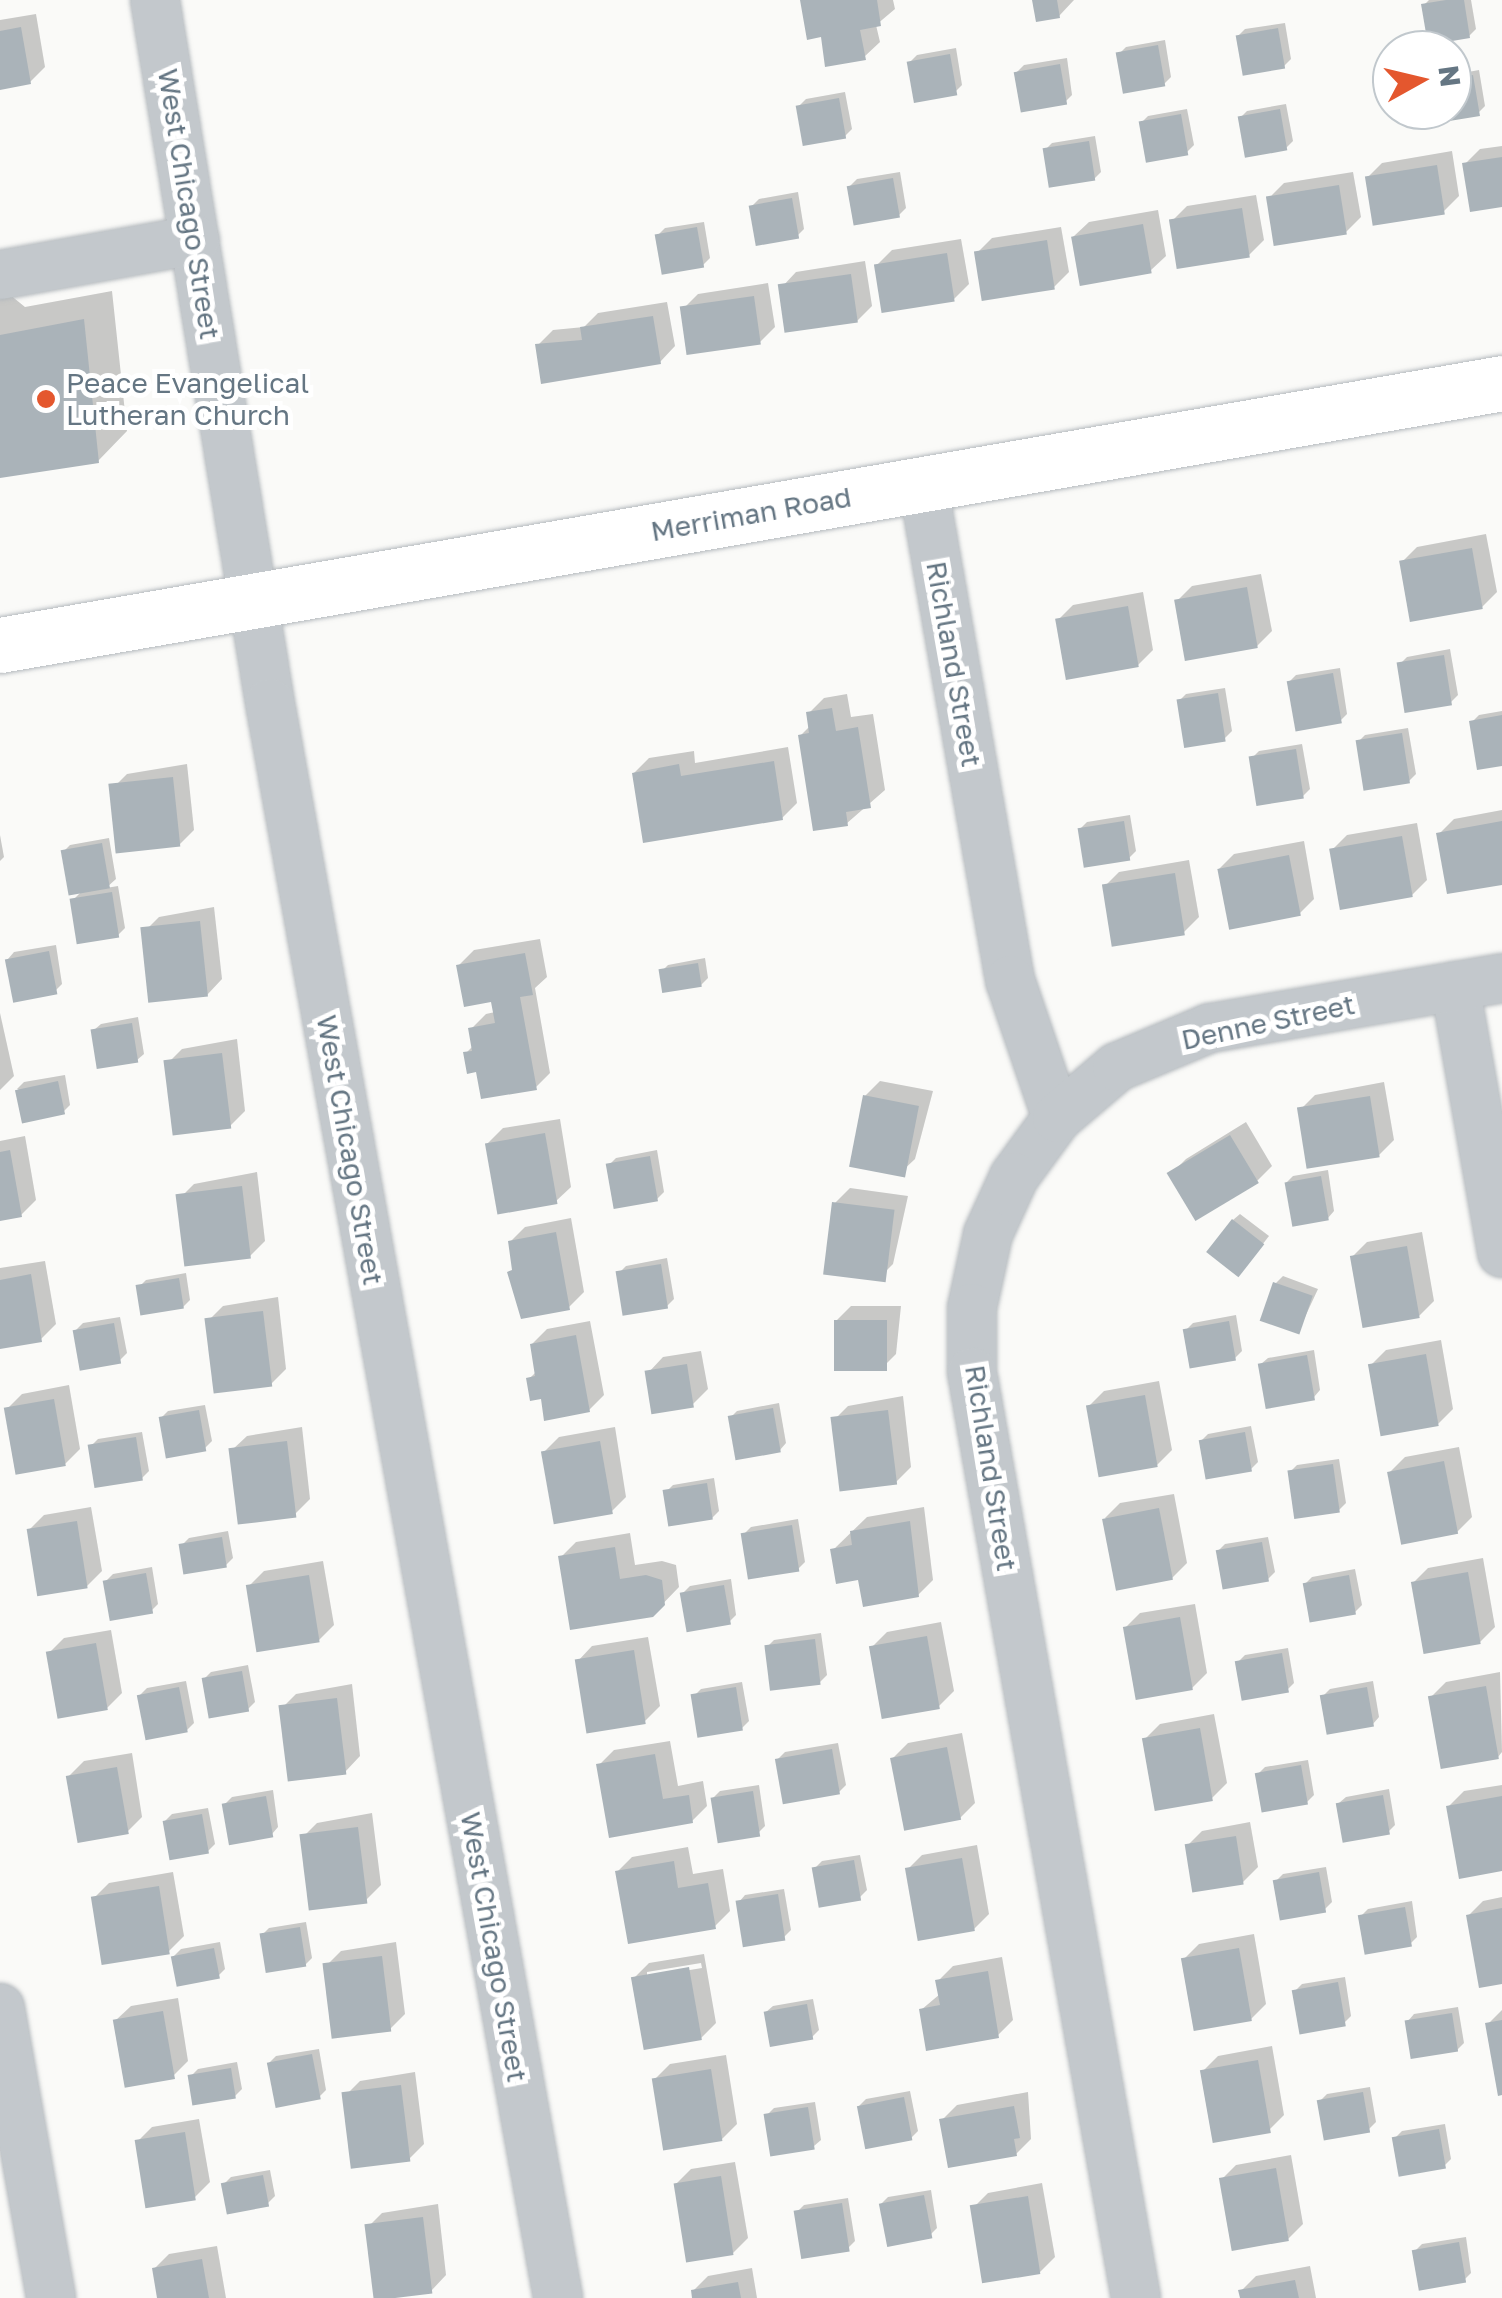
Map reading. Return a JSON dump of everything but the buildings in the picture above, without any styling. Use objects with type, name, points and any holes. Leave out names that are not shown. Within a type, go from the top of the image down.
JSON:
[{"type":"main road","name":"Merriman Road","points":[[0,646],[1502,383]]},
{"type":"street","name":"West Chicago Street","points":[[155,0],[254,602],[558,2298]]},
{"type":"street","points":[[0,274],[195,240]]},
{"type":"street","name":"Richland Street","points":[[923,484],[1010,980],[1057,1118],[1014,1176],[988,1234],[972,1308],[972,1372],[1136,2298]]},
{"type":"street","name":"Denne Street","points":[[1057,1118],[1117,1067],[1210,1028],[1502,978]]},
{"type":"street","points":[[1455,986],[1502,1253]]},
{"type":"street","points":[[0,2008],[51,2298]]},
{"type":"place","name":"Peace Evangelical Lutheran Church","points":[[46,399]]}]
